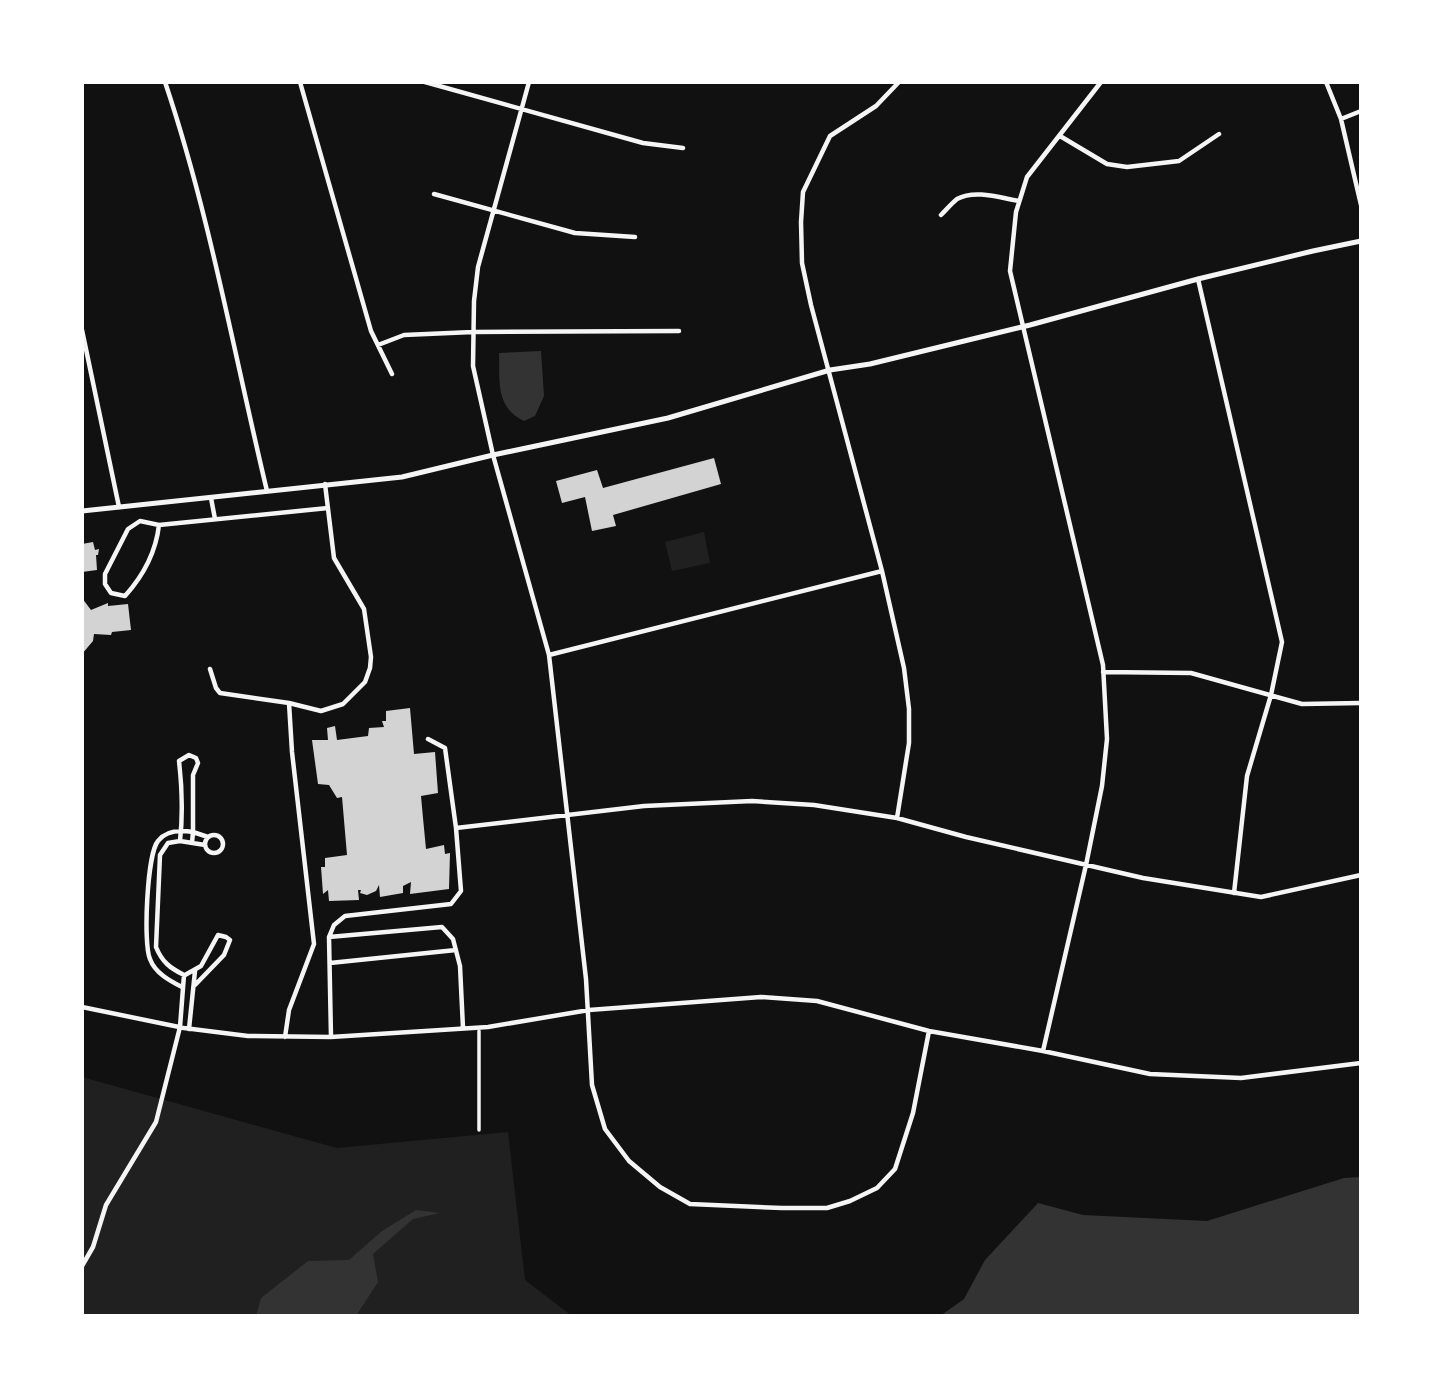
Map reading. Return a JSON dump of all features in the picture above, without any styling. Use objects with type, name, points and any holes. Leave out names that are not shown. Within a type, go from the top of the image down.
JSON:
[{"type":"street","points":[[165,82],[206,220],[267,491]]},
{"type":"street","points":[[300,82],[371,331],[392,374]]},
{"type":"street","points":[[425,82],[643,143],[683,148]]},
{"type":"street","points":[[529,82],[478,267],[473,366],[493,455],[549,655],[586,979],[593,1085],[605,1129],[629,1161],[660,1187],[690,1204],[828,1208],[877,1188],[895,1168],[905,1144],[929,1031]]},
{"type":"street","points":[[897,818],[909,743],[909,709],[904,668],[882,571],[811,305],[802,262],[801,222],[803,192],[830,136],[876,106],[899,82]]},
{"type":"street","points":[[1043,1051],[1086,865],[1102,786],[1107,739],[1103,671],[1086,586],[1010,271],[1016,212],[1027,177],[1101,82]]},
{"type":"street","points":[[1326,82],[1341,119],[1361,205]]},
{"type":"street","points":[[1341,119],[1361,111]]},
{"type":"street","points":[[1060,136],[1107,164],[1127,167],[1179,161],[1219,134]]},
{"type":"street","points":[[434,194],[575,233],[635,237]]},
{"type":"street","points":[[941,215],[957,199],[969,195],[1019,201]]},
{"type":"street","points":[[82,511],[402,477],[668,418],[830,370],[870,364],[1023,327],[1198,279],[1313,250],[1361,241]]},
{"type":"street","points":[[1198,279],[1282,642],[1271,695],[1247,776],[1234,893]]},
{"type":"street","points":[[82,330],[119,508]]},
{"type":"street","points":[[378,345],[404,335],[679,331]]},
{"type":"street","points":[[210,669],[220,693],[289,703],[320,711],[343,704],[365,682],[370,668],[364,609],[334,558],[325,484]]},
{"type":"street","points":[[211,498],[215,519]]},
{"type":"street","points":[[159,525],[157,543],[133,587],[125,596],[111,593],[105,584],[105,574],[128,529],[140,521],[159,525],[328,508]]},
{"type":"street","points":[[549,655],[882,571]]},
{"type":"street","points":[[1103,671],[1191,673],[1302,704],[1361,703]]},
{"type":"street","points":[[285,1037],[289,1010],[314,944],[289,703]]},
{"type":"street","points":[[331,1037],[329,937],[334,925],[345,916],[451,904],[461,891],[445,748],[428,738]]},
{"type":"street","points":[[180,841],[182,776],[179,761],[189,755],[196,758],[198,763],[193,775],[192,843]]},
{"type":"street","points":[[456,828],[644,806],[752,801],[814,805],[897,818],[965,837],[1143,878],[1261,897],[1361,874]]},
{"type":"street","points":[[182,987],[162,975],[154,966],[149,955],[147,922],[151,855],[158,840],[181,830],[219,837],[222,842],[222,848],[212,853],[205,845],[180,841],[168,843],[160,855],[158,951],[166,964],[184,975]]},
{"type":"street","points":[[205,845],[208,837]]},
{"type":"street","points":[[149,880],[158,879]]},
{"type":"street","points":[[147,922],[157,922]]},
{"type":"street","points":[[329,937],[442,927],[453,939],[460,966],[463,1028]]},
{"type":"street","points":[[184,975],[195,971],[207,959],[218,935],[230,940],[224,955],[195,985]]},
{"type":"street","points":[[330,963],[456,950]]},
{"type":"street","points":[[149,955],[158,951]]},
{"type":"street","points":[[189,1029],[195,971]]},
{"type":"street","points":[[82,1266],[93,1247],[106,1205],[156,1122],[180,1027],[184,975]]},
{"type":"street","points":[[82,1007],[189,1029],[248,1037],[331,1037],[488,1027],[589,1010],[761,997],[789,998],[844,1007],[929,1031],[1043,1051],[1150,1074],[1241,1078],[1361,1063]]},
{"type":"street","points":[[479,1031],[479,1130]]},
{"type":"shaded area","points":[[541,351],[544,396],[535,416],[524,421],[508,408],[504,401],[500,383],[499,353]]},
{"type":"shaded area","points":[[704,532],[710,563],[672,571],[665,542]]},
{"type":"shaded area","points":[[82,1077],[337,1148],[508,1132],[525,1280],[572,1316],[82,1316]]},
{"type":"shaded area","points":[[1361,1177],[1361,1316],[940,1316],[964,1299],[985,1260],[1038,1203],[1083,1215],[1207,1221],[1344,1178]]},
{"type":"shaded area","points":[[416,1210],[440,1213],[413,1219],[373,1254],[378,1282],[356,1316],[256,1316],[261,1298],[308,1261],[349,1260],[382,1231]]},
{"type":"building","points":[[714,458],[721,484],[613,515],[616,526],[592,531],[585,497],[562,503],[556,481],[597,470],[603,488]]},
{"type":"building","points":[[93,542],[95,550],[99,549],[96,555],[97,570],[82,572],[82,544]]},
{"type":"building","points":[[82,598],[91,610],[108,603],[108,606],[128,604],[131,630],[112,632],[111,635],[94,634],[93,641],[82,654]]},
{"type":"building","points":[[410,708],[414,754],[435,752],[438,793],[421,796],[426,849],[444,845],[445,854],[450,853],[449,889],[410,894],[411,882],[403,886],[403,893],[380,897],[379,885],[376,891],[367,895],[358,890],[359,900],[329,901],[328,890],[323,894],[321,867],[325,867],[325,858],[347,855],[342,797],[337,798],[329,785],[318,784],[312,740],[328,740],[327,728],[335,726],[337,740],[368,736],[369,728],[384,727],[382,721],[386,721],[386,711]]}]
